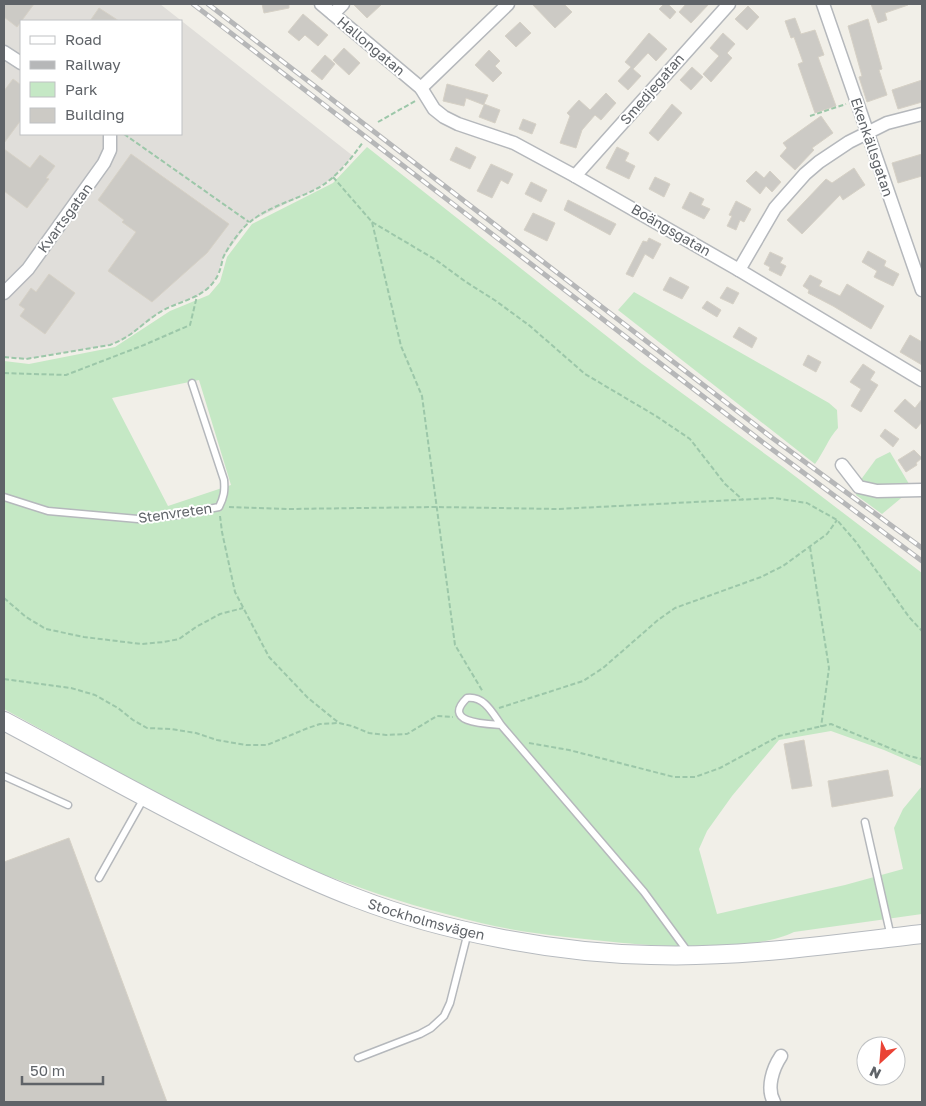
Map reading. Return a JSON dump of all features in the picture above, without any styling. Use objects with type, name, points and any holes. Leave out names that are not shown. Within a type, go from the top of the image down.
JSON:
[{"type":"main road","name":"Stockholmsvägen","points":[[4,720],[144,797],[248,851],[328,887],[396,912],[468,931],[568,949],[650,956],[740,954],[922,934]]},
{"type":"main road","name":"Stockholmsvägen","points":[[891,938],[922,941]]},
{"type":"street","name":"Hallongatan","points":[[320,4],[423,92]]},
{"type":"street","points":[[333,14],[343,4]]},
{"type":"street","points":[[423,92],[508,4]]},
{"type":"street","name":"Smedjegatan","points":[[575,176],[690,46],[730,4]]},
{"type":"street","name":"Ekenkällsgatan","points":[[823,4],[868,133],[917,260],[922,290]]},
{"type":"street","points":[[4,52],[20,63]]},
{"type":"street","name":"Boängsgatan","points":[[423,92],[434,109],[444,117],[458,124],[514,143],[575,176],[739,270],[922,380]]},
{"type":"street","points":[[739,270],[775,208],[805,174],[832,152],[886,123],[922,114]]},
{"type":"street","name":"Kvartsgatan","points":[[4,293],[28,269],[104,163],[110,150],[110,135]]},
{"type":"street","points":[[842,465],[859,487],[877,491],[922,490]]},
{"type":"street","points":[[774,1102],[770,1086],[775,1065],[781,1056]]},
{"type":"lane","name":"Stenvreten","points":[[4,496],[48,511],[138,519],[176,515],[219,506],[224,499],[224,480],[192,383]]},
{"type":"lane","points":[[501,725],[470,722],[460,714],[460,707],[467,698],[479,699],[491,710],[501,725],[644,892],[691,955]]},
{"type":"lane","points":[[4,776],[68,805]]},
{"type":"lane","points":[[99,878],[144,797]]},
{"type":"lane","points":[[865,822],[891,938]]},
{"type":"lane","points":[[358,1058],[420,1034],[431,1028],[444,1016],[450,1002],[468,931]]},
{"type":"path","points":[[378,122],[423,92]]},
{"type":"path","points":[[810,116],[856,100]]},
{"type":"path","points":[[125,135],[249,222]]},
{"type":"path","points":[[4,357],[26,359],[123,340],[169,307],[197,296],[208,289],[216,279],[224,256],[249,222],[318,188],[353,156],[362,142]]},
{"type":"path","points":[[332,177],[372,222],[436,260],[496,301],[530,326],[585,374],[656,416],[690,439],[725,484],[743,500]]},
{"type":"path","points":[[372,222],[401,346],[422,396],[455,645],[482,688],[491,710],[583,681],[604,668],[658,620],[675,608],[761,577],[783,566],[827,534],[837,520]]},
{"type":"path","points":[[4,373],[66,375],[144,345],[190,324],[197,296]]},
{"type":"path","points":[[339,723],[308,698],[269,657],[235,592],[222,532],[219,506],[288,509],[436,507],[559,509],[774,498],[807,503],[837,520],[856,542],[909,617],[922,631]]},
{"type":"path","points":[[810,547],[829,668],[821,726]]},
{"type":"path","points":[[4,598],[26,617],[46,629],[84,637],[141,644],[164,642],[179,638],[220,614],[243,608]]},
{"type":"path","points":[[4,679],[71,688],[95,695],[147,728],[172,729],[246,745],[267,745],[320,724],[339,723],[369,733],[386,735],[406,734],[437,716],[463,718]]},
{"type":"path","points":[[515,741],[569,750],[674,777],[695,777],[720,768],[779,736],[831,724],[887,745],[909,756],[922,759]]},
{"type":"shaded area","points":[[4,4],[160,4],[180,20],[20,20],[20,135],[182,135],[182,21],[353,156],[333,177],[318,188],[249,222],[224,256],[216,279],[208,289],[197,296],[169,307],[123,340],[110,345],[26,359],[4,357]]},
{"type":"green space","points":[[367,147],[642,364],[783,467],[922,573],[922,786],[922,914],[794,932],[778,938],[757,942],[710,946],[663,946],[623,943],[498,927],[396,900],[299,865],[113,770],[4,709],[4,361],[29,364],[115,347],[170,311],[209,295],[220,282],[227,257],[252,224],[333,183]],"holes":[[[199,380],[231,485],[168,506],[112,398]],[[831,731],[884,750],[921,766],[922,786],[903,809],[894,828],[903,869],[845,885],[717,914],[699,849],[707,831],[732,796],[779,740]]]},
{"type":"green space","points":[[634,292],[829,403],[837,410],[838,428],[815,464],[618,310]]},
{"type":"green space","points":[[890,452],[912,489],[882,514],[856,495],[857,485],[876,459]]},
{"type":"building","points":[[4,4],[34,4],[22,20],[20,20],[17,27],[4,17]]},
{"type":"building","points":[[262,4],[289,4],[289,8],[264,13]]},
{"type":"building","points":[[353,4],[382,4],[367,18]]},
{"type":"building","points":[[532,4],[564,4],[572,12],[555,28]]},
{"type":"building","points":[[664,4],[668,4],[676,12],[670,19],[659,9]]},
{"type":"building","points":[[686,4],[709,4],[691,23],[679,12]]},
{"type":"building","points":[[871,4],[908,5],[885,13],[887,20],[878,23]]},
{"type":"building","points":[[748,6],[759,17],[747,30],[735,19]]},
{"type":"building","points":[[99,8],[117,20],[91,20]]},
{"type":"building","points":[[303,14],[328,35],[318,46],[305,35],[299,41],[288,32]]},
{"type":"building","points":[[795,18],[801,34],[815,30],[824,55],[818,57],[836,106],[815,113],[798,64],[803,62],[794,37],[791,38],[785,21]]},
{"type":"building","points":[[868,19],[882,69],[879,70],[887,95],[867,102],[859,77],[862,76],[848,26]]},
{"type":"building","points":[[520,22],[531,33],[516,47],[505,36]]},
{"type":"building","points":[[649,33],[667,49],[656,61],[648,53],[633,69],[641,76],[628,90],[618,81],[631,67],[625,62]]},
{"type":"building","points":[[723,33],[735,44],[727,53],[732,58],[711,82],[703,74],[719,56],[710,48]]},
{"type":"building","points":[[344,48],[360,63],[349,75],[333,60]]},
{"type":"building","points":[[489,50],[500,61],[495,66],[502,73],[493,82],[475,65]]},
{"type":"building","points":[[325,55],[335,64],[322,80],[311,71]]},
{"type":"building","points":[[692,67],[703,77],[691,90],[680,80]]},
{"type":"building","points":[[13,79],[20,84],[20,121],[4,143],[4,91]]},
{"type":"building","points":[[922,80],[922,102],[898,109],[892,90]]},
{"type":"building","points":[[447,84],[488,95],[484,104],[500,110],[495,123],[479,117],[484,105],[466,98],[464,106],[443,101]]},
{"type":"building","points":[[606,93],[616,103],[601,120],[595,115],[582,130],[576,148],[560,143],[570,116],[567,113],[579,100],[590,110]]},
{"type":"building","points":[[672,104],[682,113],[658,141],[649,133]]},
{"type":"building","points":[[821,116],[833,133],[812,148],[814,150],[795,170],[780,156],[787,148],[783,143]]},
{"type":"building","points":[[523,119],[536,124],[532,134],[519,129]]},
{"type":"building","points":[[456,147],[476,157],[470,169],[450,160]]},
{"type":"building","points":[[617,147],[629,153],[625,161],[635,166],[629,179],[606,168]]},
{"type":"building","points":[[4,149],[30,168],[40,155],[55,166],[46,178],[49,179],[27,208],[4,191]]},
{"type":"building","points":[[131,154],[229,224],[207,253],[152,302],[108,271],[136,232],[98,200]]},
{"type":"building","points":[[922,154],[922,176],[898,183],[892,163]]},
{"type":"building","points":[[491,164],[513,174],[508,184],[501,180],[492,198],[477,191]]},
{"type":"building","points":[[854,168],[865,185],[843,200],[840,195],[802,234],[787,220],[826,179],[832,183]]},
{"type":"building","points":[[756,171],[764,178],[770,171],[781,182],[772,192],[766,186],[760,194],[746,181]]},
{"type":"building","points":[[655,177],[670,184],[664,197],[649,189]]},
{"type":"building","points":[[531,182],[547,190],[541,202],[525,194]]},
{"type":"building","points":[[690,192],[704,199],[701,205],[710,209],[704,219],[682,208]]},
{"type":"building","points":[[568,200],[616,224],[610,235],[564,210]]},
{"type":"building","points":[[736,201],[751,209],[744,222],[740,220],[736,230],[727,226],[732,216],[729,215]]},
{"type":"building","points":[[533,213],[555,223],[547,241],[524,230]]},
{"type":"building","points":[[649,238],[661,244],[653,259],[645,254],[633,277],[626,274],[643,241],[647,242]]},
{"type":"building","points":[[868,251],[886,261],[884,266],[899,274],[893,286],[874,277],[877,271],[862,262]]},
{"type":"building","points":[[770,252],[783,258],[780,263],[786,266],[781,276],[769,270],[770,267],[764,264]]},
{"type":"building","points":[[49,274],[75,293],[45,334],[20,316],[25,309],[19,305],[31,288],[36,292]]},
{"type":"building","points":[[810,275],[822,281],[819,286],[840,296],[847,284],[884,306],[871,329],[808,293],[809,290],[803,286]]},
{"type":"building","points":[[670,277],[689,287],[682,299],[663,290]]},
{"type":"building","points":[[727,287],[739,293],[733,304],[720,298]]},
{"type":"building","points":[[707,301],[721,310],[717,317],[702,308]]},
{"type":"building","points":[[739,327],[757,338],[752,348],[733,337]]},
{"type":"building","points":[[910,335],[922,342],[922,365],[900,352]]},
{"type":"building","points":[[808,355],[821,362],[816,372],[803,365]]},
{"type":"building","points":[[863,364],[875,372],[870,380],[878,385],[861,412],[851,406],[861,389],[850,382]]},
{"type":"building","points":[[905,399],[915,408],[922,399],[922,422],[916,429],[894,411]]},
{"type":"building","points":[[885,429],[899,439],[893,447],[880,436]]},
{"type":"building","points":[[914,450],[922,458],[916,463],[917,465],[906,472],[898,460]]},
{"type":"building","points":[[804,740],[812,786],[792,789],[784,744]]},
{"type":"building","points":[[888,770],[893,796],[832,807],[828,781]]},
{"type":"building","points":[[69,838],[167,1102],[4,1102],[4,862]]},
{"type":"railway","points":[[193,4],[765,444],[922,561]]},
{"type":"railway","points":[[208,4],[771,437],[922,548]]}]
